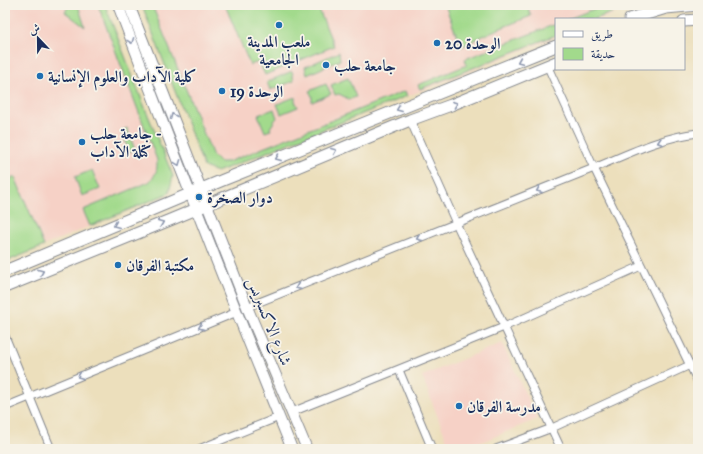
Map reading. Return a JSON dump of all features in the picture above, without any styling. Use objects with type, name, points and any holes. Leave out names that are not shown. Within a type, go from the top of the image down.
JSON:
[{"type":"main road","points":[[633,18],[666,8],[698,5]]},
{"type":"main road","points":[[685,22],[698,20]]},
{"type":"main road","points":[[5,271],[388,113],[555,46]]},
{"type":"main road","points":[[5,287],[410,120],[472,97],[552,64]]},
{"type":"main road","points":[[466,83],[472,97]]},
{"type":"street","points":[[118,5],[182,174],[292,449]]},
{"type":"street","name":"شارع الاكسبريس","points":[[129,5],[247,307],[307,449]]},
{"type":"street","points":[[552,64],[594,168],[698,382]]},
{"type":"street","points":[[410,120],[504,327],[562,449]]},
{"type":"street","points":[[247,307],[642,148],[659,142],[698,133]]},
{"type":"street","points":[[292,412],[504,327],[641,266]]},
{"type":"street","points":[[5,407],[237,312]]},
{"type":"street","points":[[5,336],[51,449]]},
{"type":"street","points":[[496,449],[552,428],[690,365]]},
{"type":"street","points":[[399,370],[432,449]]},
{"type":"street","points":[[200,449],[279,417]]},
{"type":"shaded area","name":"جامعة حلب - كتلة الآداب","points":[[5,5],[105,5],[173,176],[169,193],[5,262]]},
{"type":"shaded area","name":"جامعة حلب","points":[[142,5],[636,5],[604,18],[555,18],[555,37],[217,172],[204,167]]},
{"type":"shaded area","points":[[502,343],[537,419],[465,449],[450,449],[422,376]]},
{"type":"green space","points":[[69,5],[78,5],[85,27],[65,12]]},
{"type":"green space","points":[[98,5],[105,5],[173,176],[169,193],[90,226],[83,210],[149,182],[155,174],[157,167],[157,160]]},
{"type":"green space","points":[[142,5],[152,5],[213,156],[219,162],[228,162],[405,91],[407,96],[217,172],[204,167]]},
{"type":"green space","name":"ملعب المدينة الجامعية","points":[[225,5],[317,5],[334,46],[265,75],[259,62],[250,65]]},
{"type":"green space","points":[[445,5],[527,5],[531,16],[491,32],[461,47]]},
{"type":"green space","points":[[604,5],[633,5],[598,18],[571,18]]},
{"type":"green space","points":[[555,24],[555,35],[420,89],[418,85],[467,65],[465,59]]},
{"type":"green space","points":[[339,52],[340,60],[307,75],[305,67]]},
{"type":"green space","points":[[292,71],[294,81],[270,90],[267,82]]},
{"type":"green space","points":[[348,78],[356,97],[348,100],[339,94],[335,95],[331,85]]},
{"type":"green space","points":[[326,84],[331,94],[312,102],[312,96],[309,91]]},
{"type":"green space","points":[[295,97],[298,107],[281,114],[277,104]]},
{"type":"green space","points":[[274,109],[277,118],[270,128],[271,130],[265,132],[258,115]]},
{"type":"green space","points":[[127,128],[135,150],[122,155],[121,152],[128,149],[121,131]]},
{"type":"green space","points":[[92,170],[100,189],[82,196],[75,177]]},
{"type":"green space","points":[[15,177],[44,246],[5,262],[5,181]]},
{"type":"place","name":"ملعب المدينة الجامعية","points":[[279,25]]},
{"type":"place","name":"الوحدة 20","points":[[437,43]]},
{"type":"place","name":"جامعة حلب","points":[[326,65]]},
{"type":"place","name":"كلية الآداب والعلوم الإنسانية","points":[[40,76]]},
{"type":"place","name":"الوحدة 19","points":[[222,91]]},
{"type":"place","name":"جامعة حلب - كتلة الآداب","points":[[82,142]]},
{"type":"place","name":"دوار الصخرة","points":[[199,197]]},
{"type":"place","name":"مكتبة الفرقان","points":[[118,265]]},
{"type":"place","name":"مدرسة الفرقان","points":[[459,406]]}]
